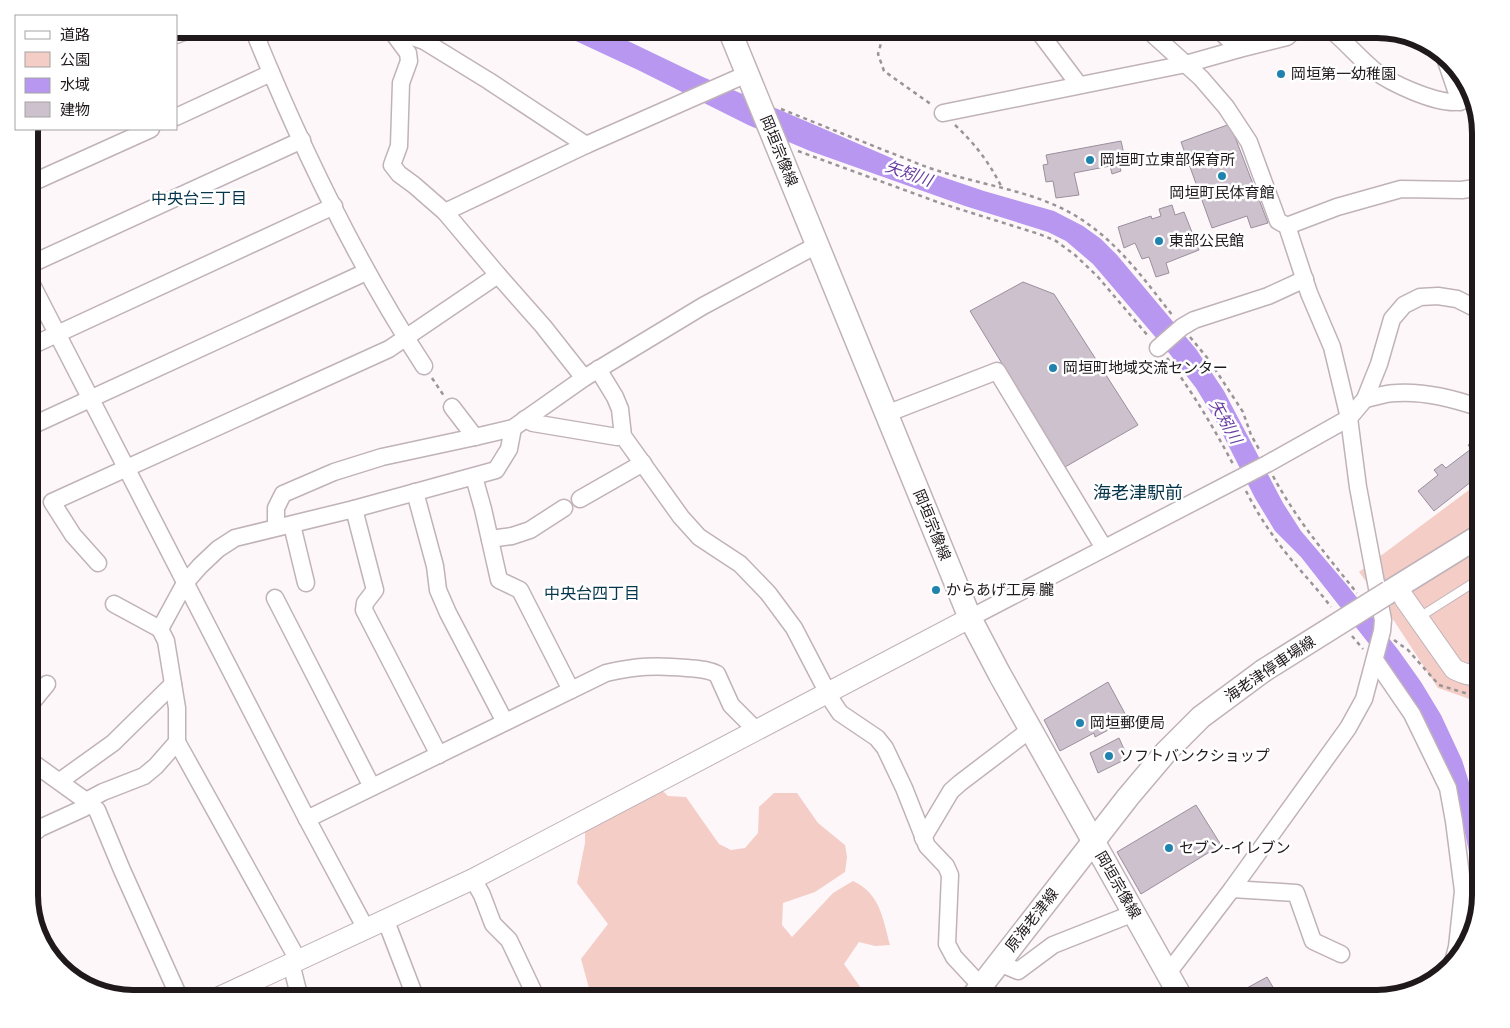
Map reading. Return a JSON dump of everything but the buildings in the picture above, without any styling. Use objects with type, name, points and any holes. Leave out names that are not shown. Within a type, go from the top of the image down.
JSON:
[{"type":"main road","name":"岡垣宗像線","points":[[733,38],[970,618],[1000,675],[1177,990]]},
{"type":"main road","name":"海老津停車場線","points":[[1093,842],[1166,752],[1201,717],[1263,671],[1472,541]]},
{"type":"main road","name":"原海老津線","points":[[985,990],[999,962],[1093,842]]},
{"type":"street","points":[[257,38],[271,73],[302,140],[366,272],[424,366]]},
{"type":"street","points":[[397,38],[408,53],[410,61],[401,83],[399,146],[392,165],[399,174],[445,212],[543,326],[615,397],[620,409],[624,436],[681,517],[699,537],[740,564],[778,605],[794,628],[840,713],[876,738],[885,748],[904,788],[927,846],[946,866],[950,875],[947,944],[954,957],[979,990]]},
{"type":"street","points":[[416,38],[424,41],[490,81],[586,146]]},
{"type":"street","points":[[1044,38],[1079,85]]},
{"type":"street","points":[[1158,38],[1201,78],[1226,107],[1249,142],[1278,221],[1287,226],[1309,293],[1332,347],[1349,418],[1358,487],[1383,620],[1382,631],[1364,699],[1348,728],[1232,889],[1168,973]]},
{"type":"street","points":[[1228,38],[1240,49]]},
{"type":"street","points":[[943,113],[1186,64],[1283,38]]},
{"type":"street","points":[[1341,38],[1375,71],[1388,80],[1432,98],[1452,102],[1466,100],[1458,83]]},
{"type":"street","points":[[178,116],[271,73]]},
{"type":"street","points":[[445,212],[586,146],[748,74]]},
{"type":"street","points":[[38,180],[129,134],[147,130]]},
{"type":"street","points":[[38,261],[302,140]]},
{"type":"street","points":[[1287,226],[1337,207],[1401,189],[1472,188]]},
{"type":"street","points":[[38,342],[334,206]]},
{"type":"street","points":[[276,528],[276,508],[283,494],[334,472],[382,457],[475,437],[519,423],[591,373],[704,306],[817,245]]},
{"type":"street","points":[[38,423],[366,272]]},
{"type":"street","points":[[98,563],[73,535],[52,502],[389,349],[498,275]]},
{"type":"street","points":[[1158,348],[1182,327],[1194,320],[1268,296],[1305,279]]},
{"type":"street","points":[[233,990],[386,921],[473,879],[1267,464],[1349,418],[1365,399],[1379,364],[1392,320],[1404,305],[1420,297],[1438,296],[1457,299],[1472,306]]},
{"type":"street","points":[[38,297],[307,819],[366,929]]},
{"type":"street","points":[[886,414],[997,371],[1104,548]]},
{"type":"street","points":[[1365,399],[1395,393],[1417,392],[1472,405]]},
{"type":"street","points":[[452,408],[475,437]]},
{"type":"street","points":[[519,423],[533,423],[617,437],[624,436]]},
{"type":"street","points":[[160,629],[185,583],[218,549],[235,538],[354,509],[496,470],[509,449],[519,423]]},
{"type":"street","points":[[580,499],[644,463]]},
{"type":"street","points":[[474,477],[484,509],[499,580],[520,590],[571,690]]},
{"type":"street","points":[[415,492],[435,566],[438,590],[505,722]]},
{"type":"street","points":[[490,539],[512,536],[530,530],[564,508]]},
{"type":"street","points":[[354,509],[375,590],[365,603],[364,610],[439,755]]},
{"type":"street","points":[[292,525],[306,583]]},
{"type":"street","points":[[1393,590],[1418,618],[1454,669],[1472,675]]},
{"type":"street","points":[[275,598],[372,787]]},
{"type":"street","points":[[114,604],[160,629],[166,641],[177,708],[177,742],[294,962],[299,990]]},
{"type":"street","points":[[1375,660],[1412,714],[1448,788],[1463,891],[1457,946]]},
{"type":"street","points":[[307,819],[606,673],[628,668],[658,665],[708,670],[717,674],[731,705],[756,730]]},
{"type":"street","points":[[38,695],[47,684]]},
{"type":"street","points":[[60,781],[113,743],[172,684]]},
{"type":"street","points":[[923,838],[951,791],[1031,729]]},
{"type":"street","points":[[38,830],[84,808],[86,800],[144,776],[156,766],[177,742]]},
{"type":"street","points":[[38,766],[97,810],[176,990]]},
{"type":"street","points":[[473,879],[482,895],[493,924],[509,940],[534,990]]},
{"type":"street","points":[[1232,889],[1296,893],[1313,941],[1341,954]]},
{"type":"street","points":[[999,962],[1018,972],[1052,945],[1134,913]]},
{"type":"street","points":[[386,921],[413,990]]},
{"type":"lane","points":[[1418,618],[1472,584]]},
{"type":"path","points":[[882,38],[878,54],[884,71],[943,113],[979,150],[1002,187]]},
{"type":"path","points":[[758,100],[937,170],[1002,187],[1066,210],[1087,222],[1108,238],[1209,360],[1243,412],[1252,435],[1293,510],[1361,598]]},
{"type":"path","points":[[776,142],[931,200],[1038,234],[1056,241],[1075,255],[1098,277],[1188,387],[1214,428],[1254,507],[1286,553],[1321,593],[1332,609]]},
{"type":"path","points":[[424,366],[452,408]]},
{"type":"path","points":[[1382,631],[1408,650],[1430,673]]},
{"type":"path","points":[[1349,632],[1354,640],[1375,660]]},
{"type":"green space","points":[[1472,488],[1472,700],[1438,688],[1381,601],[1359,572]]},
{"type":"green space","points":[[658,786],[668,796],[686,797],[719,844],[731,850],[745,848],[758,833],[759,807],[774,793],[797,793],[818,823],[845,845],[847,857],[845,872],[815,892],[783,903],[782,925],[792,937],[833,893],[853,881],[869,892],[875,900],[890,945],[875,946],[859,942],[844,964],[862,990],[590,990],[581,959],[608,924],[577,883],[585,843],[585,830]]},
{"type":"water","name":"矢矧川","points":[[569,38],[622,38],[703,77],[910,166],[984,191],[1054,211],[1083,226],[1101,239],[1117,255],[1196,349],[1224,391],[1283,503],[1301,531],[1399,651],[1441,715],[1462,760],[1472,792],[1472,865],[1456,793],[1395,677],[1301,557],[1275,531],[1255,498],[1216,421],[1196,388],[1169,353],[1093,264],[1066,241],[1048,232],[965,206],[810,151],[748,125]]},
{"type":"place","name":"岡垣第一幼稚園","points":[[1281,74]]},
{"type":"place","name":"岡垣町立東部保育所","points":[[1090,160]]},
{"type":"place","name":"岡垣町民体育館","points":[[1222,176]]},
{"type":"place","name":"東部公民館","points":[[1159,241]]},
{"type":"place","name":"岡垣町地域交流センター","points":[[1053,368]]},
{"type":"place","name":"からあげ工房 朧","points":[[936,590]]},
{"type":"place","name":"岡垣郵便局","points":[[1080,723]]},
{"type":"place","name":"ソフトバンクショップ","points":[[1109,756]]},
{"type":"place","name":"セブン-イレブン","points":[[1169,848]]},
{"type":"district","name":"中央台三丁目","points":[[199,198]]},
{"type":"district","name":"海老津駅前","points":[[1138,493]]},
{"type":"district","name":"中央台四丁目","points":[[592,593]]}]
